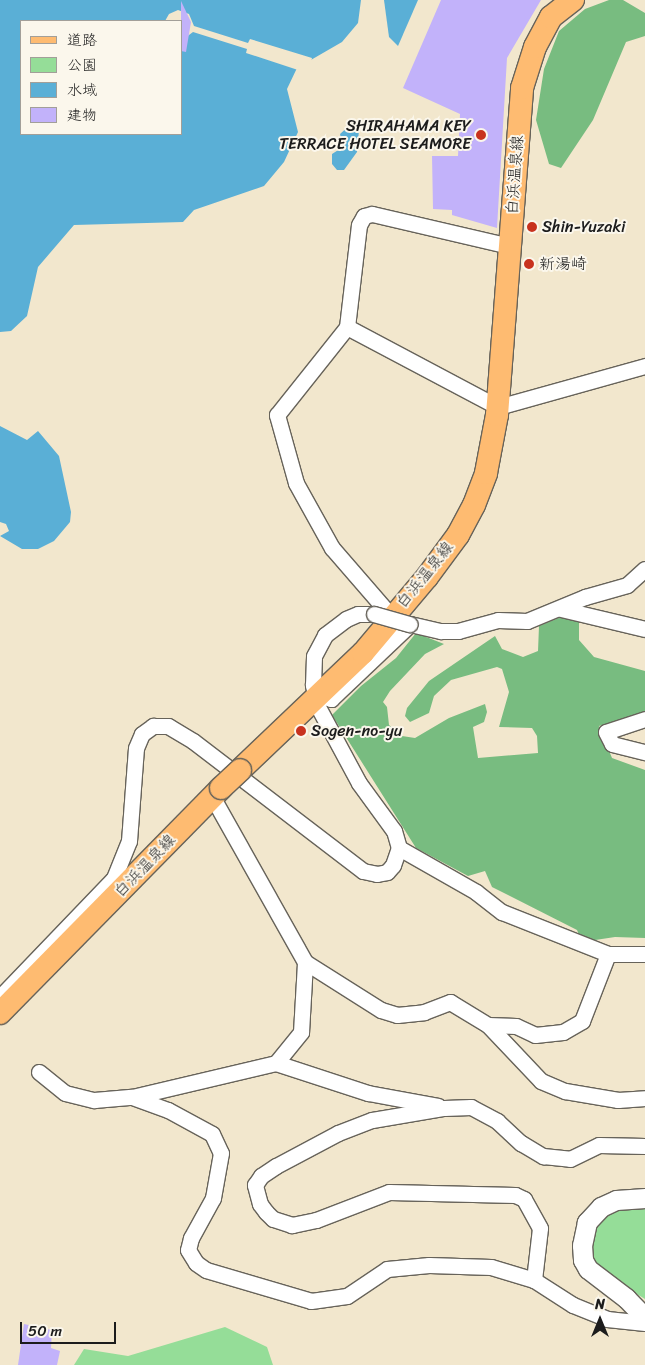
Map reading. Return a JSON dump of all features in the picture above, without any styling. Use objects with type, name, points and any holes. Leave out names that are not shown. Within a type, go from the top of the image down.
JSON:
[{"type":"main road","name":"白浜温泉線","points":[[0,1014],[240,770],[363,652],[427,577],[458,535],[474,505],[488,463],[498,407],[522,88],[534,47],[550,17],[573,0]]},
{"type":"street","points":[[392,618],[332,548],[296,483],[277,415],[347,328],[359,225],[364,216],[372,214],[510,246]]},
{"type":"street","points":[[347,328],[498,407],[645,366]]},
{"type":"street","points":[[0,997],[114,878],[129,841],[136,748],[142,734],[153,726],[168,726],[193,741],[363,871],[386,872],[393,865],[399,848],[394,831],[359,782],[316,696],[314,656],[325,635],[346,619],[358,614],[392,618],[441,631],[458,631],[498,620],[527,621],[561,609],[586,597],[627,585],[645,569]]},
{"type":"street","points":[[561,609],[645,629]]},
{"type":"street","points":[[645,718],[606,732],[612,744],[645,752]]},
{"type":"street","points":[[217,793],[305,962],[381,1010],[397,1015],[415,1013],[450,1002],[488,1024],[541,1081],[565,1091],[618,1100],[645,1098]]},
{"type":"street","points":[[399,848],[476,892],[502,912],[608,954],[645,954]]},
{"type":"street","points":[[488,1024],[516,1026],[535,1035],[563,1032],[582,1021],[608,954]]},
{"type":"street","points":[[276,1063],[301,1032],[305,962]]},
{"type":"street","points":[[39,1072],[65,1093],[78,1098],[132,1096],[276,1063],[368,1093],[444,1108]]},
{"type":"street","points":[[132,1096],[168,1110],[212,1134],[221,1153],[213,1198],[191,1238],[188,1250],[196,1263],[206,1270],[311,1301],[347,1296],[387,1269],[405,1266],[491,1267],[534,1280],[573,1305],[607,1319],[645,1323]]},
{"type":"street","points":[[534,1280],[540,1228],[524,1199],[515,1195],[389,1192],[316,1220],[292,1225],[273,1219],[260,1204],[255,1185],[261,1176],[298,1153],[372,1120],[444,1108],[471,1107],[497,1122],[543,1156],[570,1158],[599,1145],[645,1146]]},
{"type":"street","points":[[645,1198],[616,1200],[601,1207],[587,1222],[582,1245],[583,1260],[588,1269],[626,1298],[645,1318]]},
{"type":"green space","points":[[609,0],[623,0],[645,13],[645,36],[626,42],[593,120],[561,168],[549,164],[536,120],[544,69],[559,31],[585,9]]},
{"type":"green space","points":[[561,617],[579,620],[579,640],[594,657],[645,671],[645,713],[599,726],[612,758],[645,770],[645,938],[615,937],[582,942],[577,930],[492,887],[485,871],[468,876],[416,848],[332,715],[361,686],[396,658],[416,633],[444,644],[425,654],[390,691],[383,702],[387,707],[389,725],[402,736],[415,738],[449,718],[485,704],[487,712],[484,722],[473,727],[478,758],[538,753],[537,736],[532,728],[499,727],[509,692],[502,669],[497,667],[451,680],[434,696],[429,713],[410,722],[405,716],[407,708],[429,681],[495,636],[502,649],[523,657],[538,651],[539,626]]},
{"type":"green space","points":[[645,1203],[645,1299],[607,1276],[589,1257],[593,1226],[601,1215],[619,1205]]},
{"type":"green space","points":[[225,1327],[267,1347],[273,1365],[74,1365],[84,1349],[128,1356]]},
{"type":"water","points":[[0,0],[361,0],[358,23],[342,42],[297,68],[287,89],[298,132],[284,162],[264,186],[194,210],[183,222],[74,225],[38,267],[27,316],[11,331],[0,332]]},
{"type":"water","points":[[384,0],[418,0],[398,46],[389,37]]},
{"type":"water","points":[[350,125],[359,130],[357,152],[344,170],[337,170],[332,164],[332,154],[343,147],[340,134]]},
{"type":"water","points":[[0,426],[27,440],[38,431],[59,456],[71,512],[70,522],[54,541],[38,549],[22,549],[0,536],[9,531],[6,524],[0,522]]},
{"type":"pier","points":[[178,10],[189,14],[194,26],[248,43],[250,39],[312,58],[311,62],[298,70],[246,53],[247,49],[193,32],[185,38],[182,20],[166,20],[169,14]]},
{"type":"building","name":"SHIRAHAMA KEY TERRACE HOTEL SEAMORE","points":[[441,0],[541,0],[507,58],[497,228],[452,215],[452,210],[433,209],[432,156],[458,156],[460,114],[403,88]]},
{"type":"building","points":[[181,1],[191,22],[186,52],[182,51]]},
{"type":"building","points":[[24,1324],[52,1330],[51,1348],[60,1351],[57,1365],[18,1365]]},
{"type":"place","name":"SHIRAHAMA KEY TERRACE HOTEL SEAMORE","points":[[481,135]]},
{"type":"place","name":"Shin-Yuzaki","points":[[532,227]]},
{"type":"place","name":"新湯崎","points":[[529,264]]},
{"type":"place","name":"Sogen-no-yu","points":[[301,731]]}]
